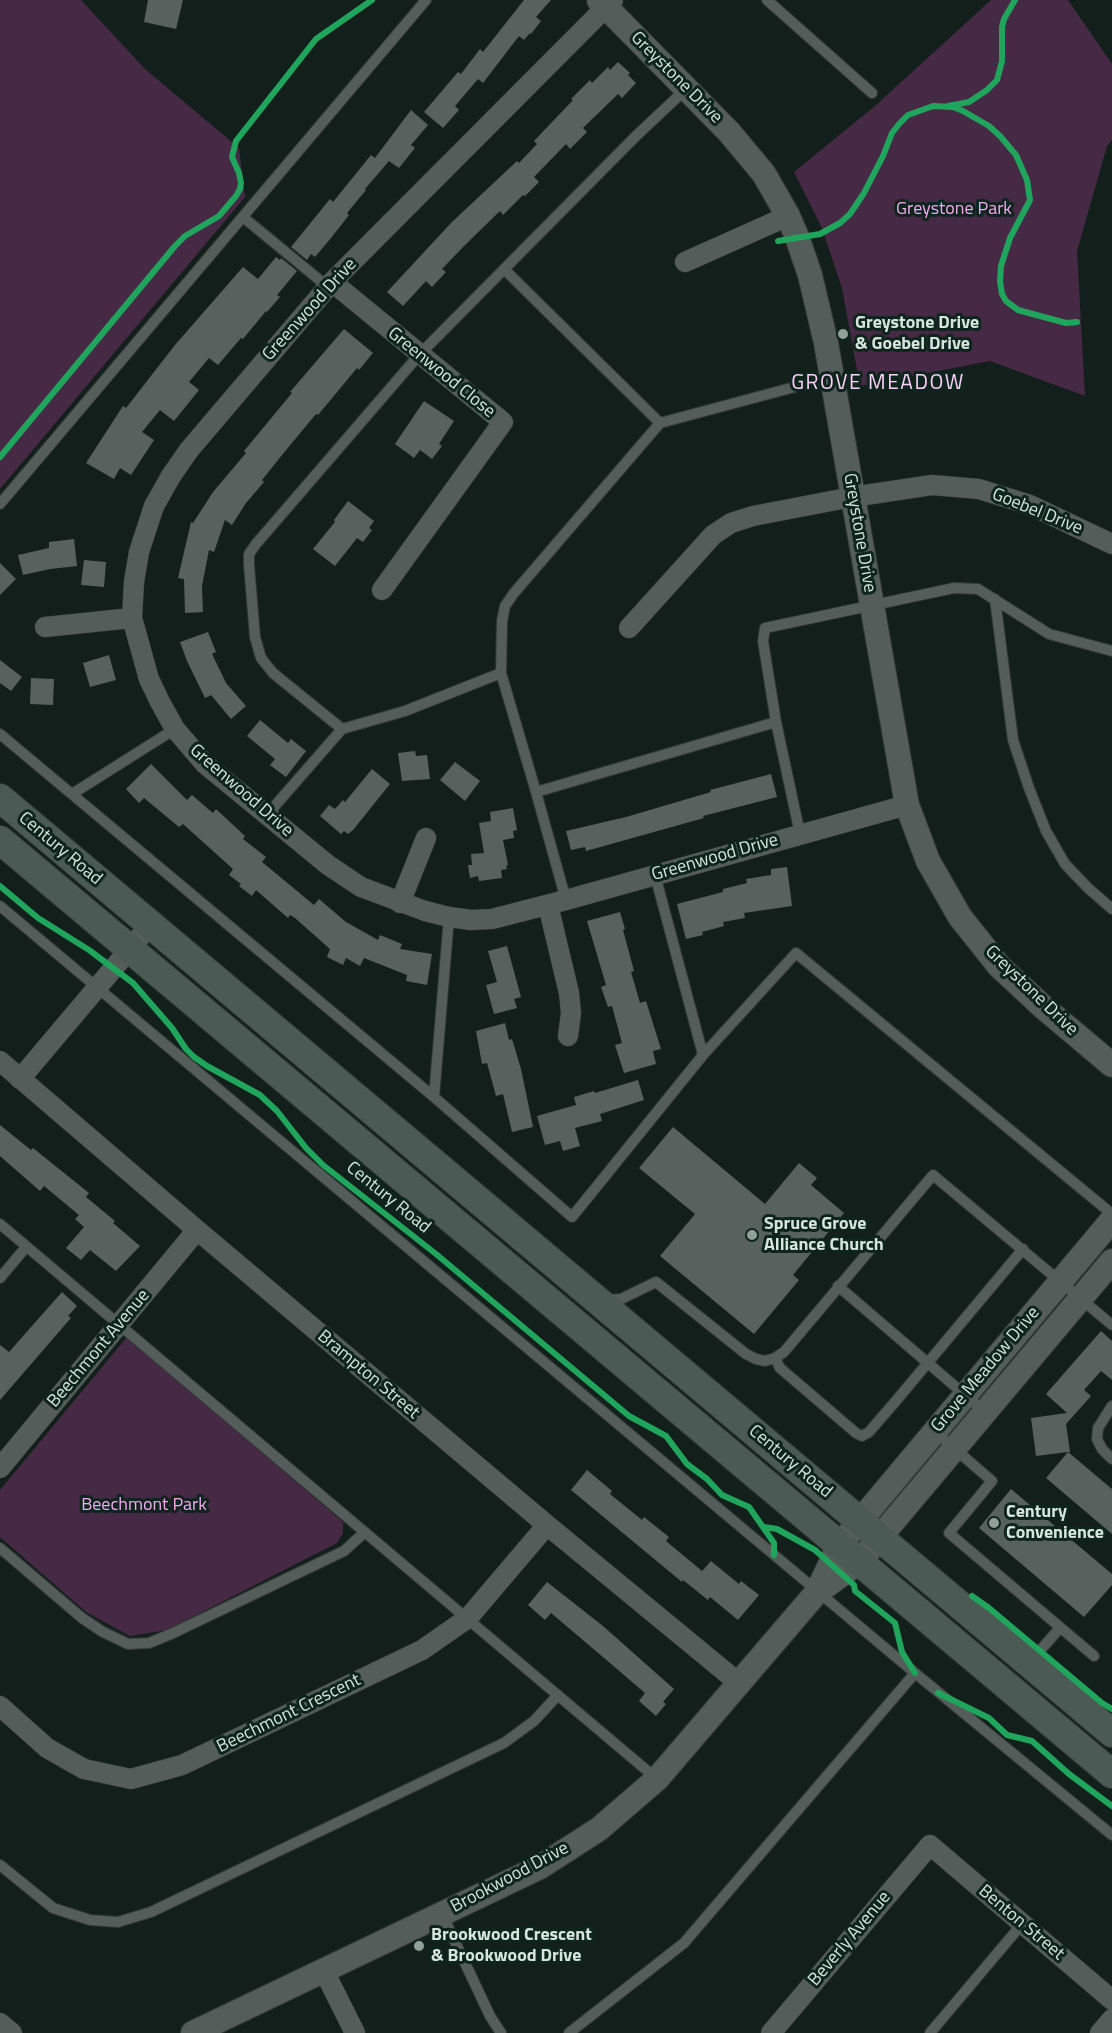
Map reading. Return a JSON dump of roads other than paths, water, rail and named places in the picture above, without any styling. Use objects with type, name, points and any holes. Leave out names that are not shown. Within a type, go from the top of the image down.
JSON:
[{"type":"main road","name":"Century Road","points":[[0,798],[1112,1733]]},
{"type":"main road","name":"Century Road","points":[[0,840],[1112,1774]]},
{"type":"street","name":"Greystone Drive","points":[[606,2],[729,132],[764,174],[788,216],[810,275],[820,310],[907,805],[928,861],[960,917],[999,966],[1112,1065]]},
{"type":"street","name":"Greenwood Drive","points":[[606,2],[330,285],[189,450],[171,476],[154,506],[140,552],[134,582],[132,618],[149,679],[175,729],[205,764],[266,816],[361,887],[400,903],[449,917],[471,920],[492,919],[907,805]]},
{"type":"street","points":[[685,262],[788,216]]},
{"type":"street","name":"Greenwood Close","points":[[330,285],[502,422],[382,590]]},
{"type":"street","name":"Goebel Drive","points":[[629,628],[713,534],[730,524],[753,516],[852,497],[932,485],[979,489],[1030,505],[1112,544]]},
{"type":"street","points":[[45,627],[132,618]]},
{"type":"street","points":[[400,903],[426,838]]},
{"type":"street","points":[[557,903],[571,1014],[568,1036]]},
{"type":"street","points":[[21,1079],[150,925]]},
{"type":"street","name":"Brampton Street","points":[[0,1061],[547,1525],[740,1684]]},
{"type":"street","name":"Grove Meadow Drive","points":[[870,1529],[934,1431],[1112,1220]]},
{"type":"street","name":"Beechmont Avenue","points":[[0,1468],[197,1230]]},
{"type":"street","name":"Grove Meadow Drive","points":[[870,1529],[954,1449],[1112,1261]]},
{"type":"street","name":"Beechmont Crescent","points":[[0,1706],[47,1748],[84,1769],[131,1779],[182,1765],[422,1650],[468,1618],[547,1525]]},
{"type":"street","name":"Brookwood Drive","points":[[194,2033],[540,1867],[599,1829],[657,1779],[870,1529]]},
{"type":"street","name":"Benton Street","points":[[930,1845],[1112,2000]]},
{"type":"street","name":"Beverly Avenue","points":[[771,2033],[930,1845]]},
{"type":"street","points":[[324,1971],[355,2033]]},
{"type":"street","points":[[1100,2033],[1112,2019]]},
{"type":"street","points":[[0,2023],[12,2033]]},
{"type":"lane","points":[[0,504],[426,0]]},
{"type":"lane","points":[[766,0],[873,93]]},
{"type":"lane","points":[[342,729],[273,673],[261,658],[255,637],[249,554],[419,355],[636,136],[687,88]]},
{"type":"lane","points":[[243,217],[330,285]]},
{"type":"lane","points":[[504,269],[660,423]]},
{"type":"lane","points":[[557,903],[536,792],[501,673],[502,621],[505,606],[660,423],[832,377]]},
{"type":"lane","points":[[800,834],[776,722],[763,641],[765,628],[954,588],[978,588],[1049,634],[1112,651]]},
{"type":"lane","points":[[995,599],[1013,740],[1029,788],[1046,831],[1065,864],[1112,909]]},
{"type":"lane","points":[[266,816],[342,729],[405,711],[501,673]]},
{"type":"lane","points":[[536,792],[776,722]]},
{"type":"lane","points":[[72,794],[175,729]]},
{"type":"lane","points":[[0,734],[435,1097],[572,1217],[703,1055],[796,953],[1112,1214]]},
{"type":"lane","points":[[655,875],[703,1055]]},
{"type":"lane","points":[[0,906],[915,1674],[1112,1835]]},
{"type":"lane","points":[[435,1097],[449,917]]},
{"type":"lane","points":[[593,1297],[621,1299],[656,1282],[746,1354],[756,1359],[775,1358],[784,1352],[933,1175],[1112,1324]]},
{"type":"lane","points":[[0,1224],[657,1779]]},
{"type":"lane","points":[[0,1278],[26,1247]]},
{"type":"lane","points":[[775,1358],[780,1368],[862,1436],[869,1432],[928,1364],[1023,1249]]},
{"type":"lane","points":[[838,1286],[985,1413]]},
{"type":"lane","points":[[1112,1406],[1098,1428],[1097,1439],[1102,1449],[1112,1459]]},
{"type":"lane","points":[[934,1431],[992,1481],[948,1533],[1094,1656]]},
{"type":"lane","points":[[0,1548],[82,1618],[103,1632],[128,1644],[149,1643],[182,1629],[344,1551],[365,1532]]},
{"type":"lane","points":[[1029,1663],[1060,1628]]},
{"type":"lane","points":[[569,2033],[684,1943],[915,1674]]},
{"type":"lane","points":[[0,1865],[53,1908],[90,1920],[118,1922],[151,1912],[504,1743],[534,1721],[558,1695]]},
{"type":"lane","points":[[442,1914],[490,2016],[501,2033]]},
{"type":"lane","points":[[930,2033],[1022,1924]]},
{"type":"place","name":"Greystone Drive & Goebel Drive","points":[[843,334]]},
{"type":"place","name":"Spruce Grove Alliance Church","points":[[752,1235]]},
{"type":"place","name":"Century Convenience","points":[[994,1523]]},
{"type":"place","name":"Brookwood Crescent & Brookwood Drive","points":[[419,1946]]},
{"type":"district","name":"GROVE MEADOW","points":[[878,384]]},
{"type":"park label","name":"Greystone Park","points":[[954,210]]},
{"type":"park label","name":"Beechmont Park","points":[[144,1506]]}]
